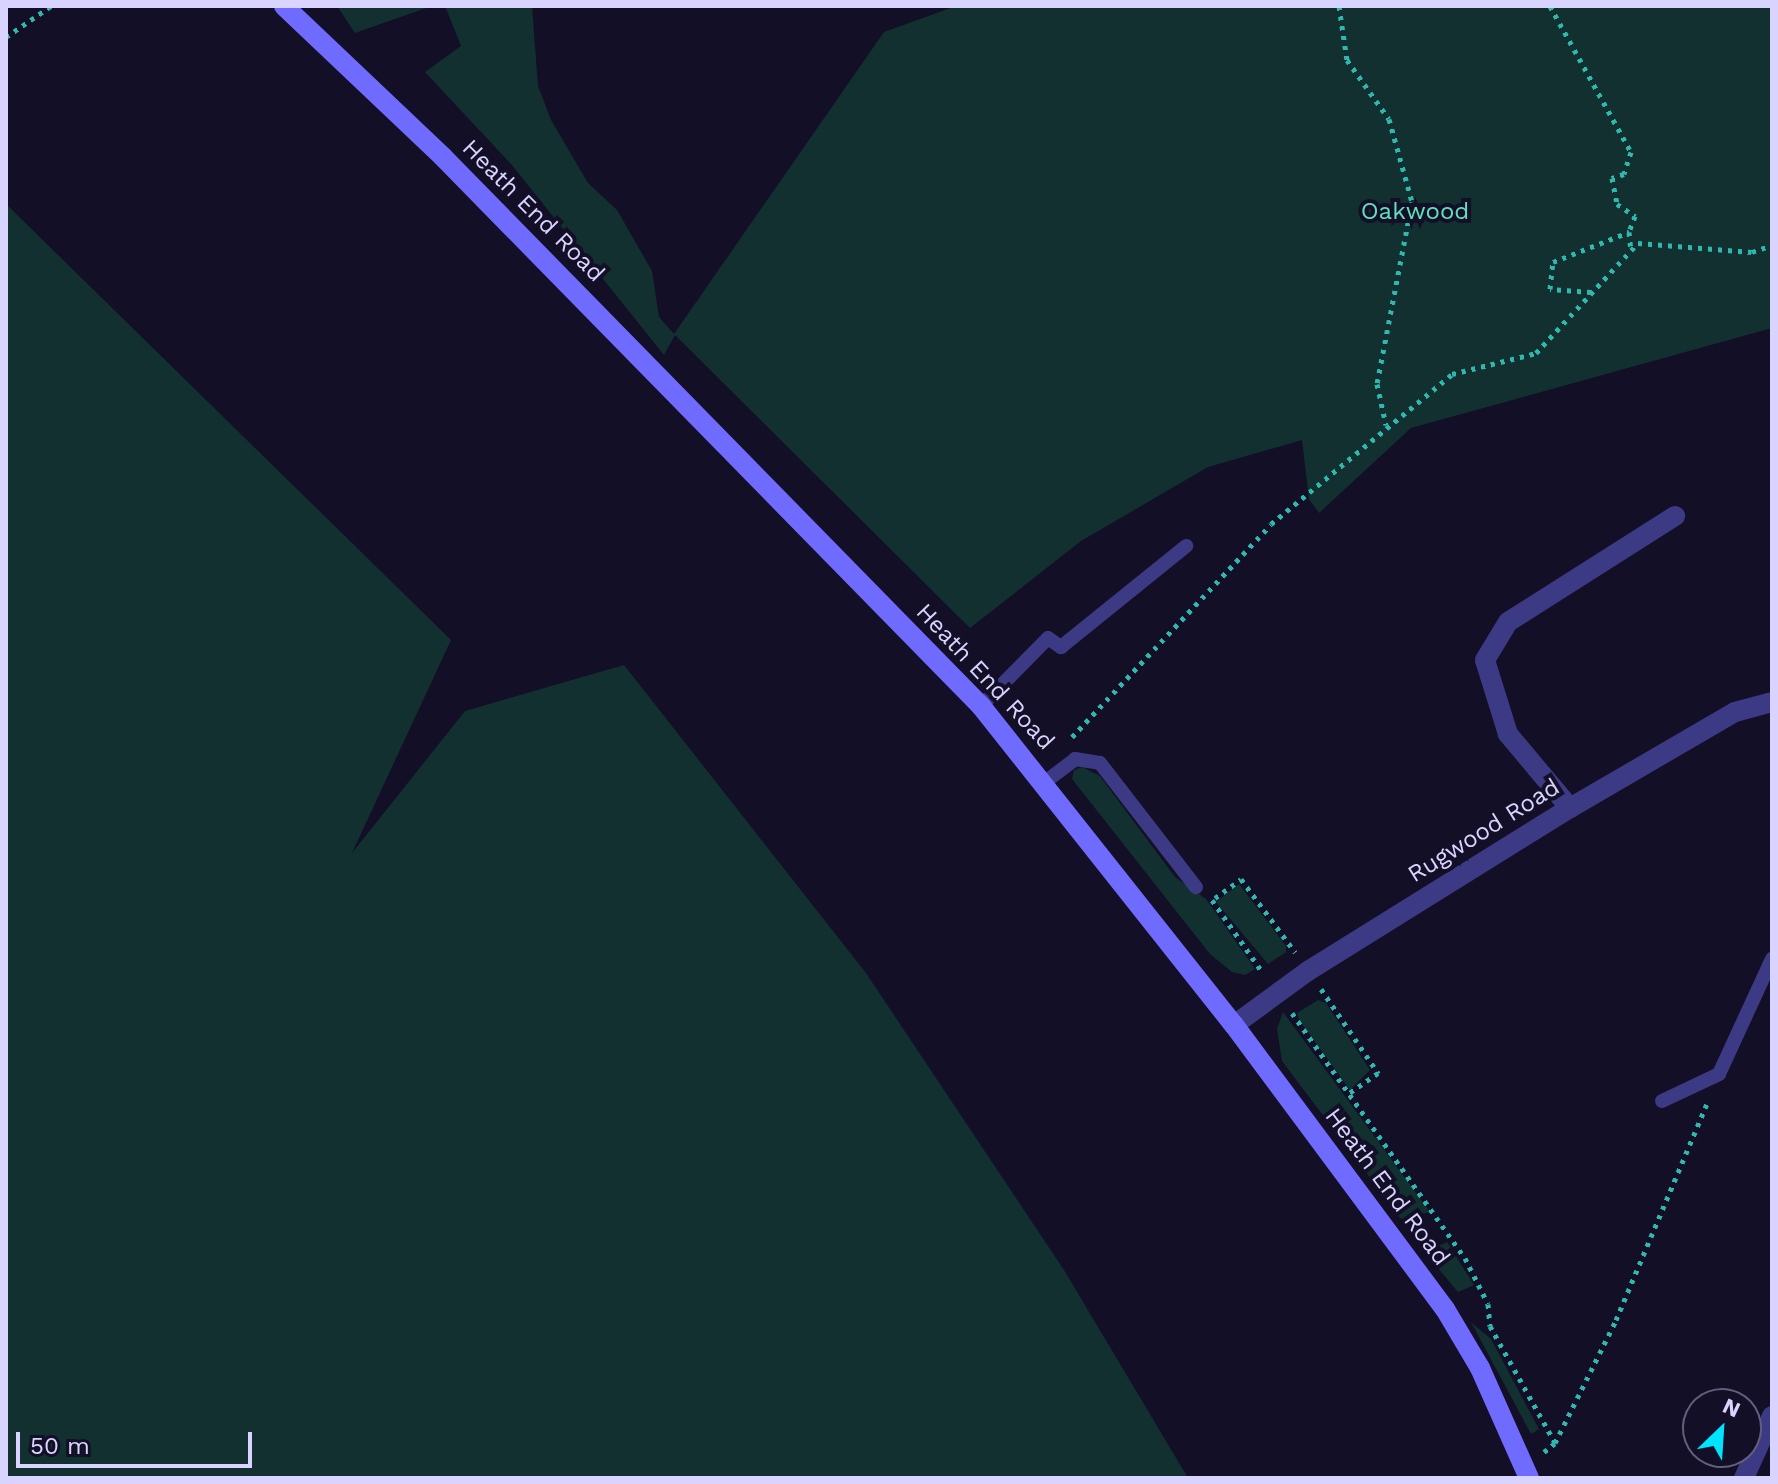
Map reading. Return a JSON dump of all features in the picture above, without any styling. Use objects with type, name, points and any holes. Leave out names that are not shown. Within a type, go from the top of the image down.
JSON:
[{"type":"street","name":"Heath End Road","points":[[284,6],[443,157],[981,706],[1045,782],[1234,1025],[1445,1309],[1480,1368],[1529,1478]]},
{"type":"street","points":[[1570,808],[1508,734],[1485,660],[1508,622],[1675,516]]},
{"type":"street","name":"Rugwood Road","points":[[1234,1025],[1278,993],[1570,808],[1735,712],[1772,702]]},
{"type":"street","points":[[1744,1478],[1772,1417]]},
{"type":"lane","points":[[981,706],[1048,638],[1061,647],[1186,546]]},
{"type":"lane","points":[[1045,782],[1075,759],[1100,763],[1196,887]]},
{"type":"lane","points":[[1662,1101],[1719,1074],[1772,959]]},
{"type":"path","points":[[6,37],[51,6]]},
{"type":"path","points":[[1339,6],[1347,60],[1389,119],[1412,202],[1377,384],[1386,425]]},
{"type":"path","points":[[1550,6],[1631,152],[1624,174],[1612,178],[1617,204],[1635,216],[1629,232],[1631,250]]},
{"type":"path","points":[[1592,292],[1550,289],[1553,262],[1629,232]]},
{"type":"path","points":[[1065,742],[1086,727],[1271,524],[1386,425],[1452,374],[1536,353],[1638,243],[1752,252],[1772,245]]},
{"type":"path","points":[[1212,900],[1465,1258],[1488,1304],[1490,1326],[1555,1443],[1616,1320],[1719,1074]]},
{"type":"green space","points":[[337,6],[432,6],[355,33]]},
{"type":"green space","name":"Oakwood","points":[[445,6],[532,6],[538,86],[551,120],[588,183],[617,210],[652,271],[659,317],[674,334],[884,32],[956,6],[1772,6],[1772,328],[1411,428],[1319,513],[1309,499],[1302,440],[1208,467],[1081,541],[970,628],[675,335],[664,355],[511,164],[425,72],[461,46]]},
{"type":"green space","points":[[6,204],[451,640],[352,853],[465,711],[624,665],[866,973],[1064,1270],[1188,1478],[6,1478]]},
{"type":"green space","points":[[1082,767],[1100,776],[1175,877],[1206,899],[1255,969],[1245,975],[1232,972],[1210,954],[1072,779],[1074,770]]},
{"type":"green space","points":[[1239,884],[1286,946],[1286,952],[1268,964],[1216,902]]},
{"type":"green space","points":[[1318,1000],[1326,1003],[1370,1070],[1350,1090],[1299,1020],[1297,1013]]},
{"type":"green space","points":[[1283,1012],[1430,1212],[1401,1219],[1282,1061],[1277,1029]]},
{"type":"green space","points":[[1447,1242],[1474,1285],[1458,1292],[1431,1260],[1436,1247]]},
{"type":"green space","points":[[1471,1322],[1491,1339],[1539,1429],[1531,1434]]}]
